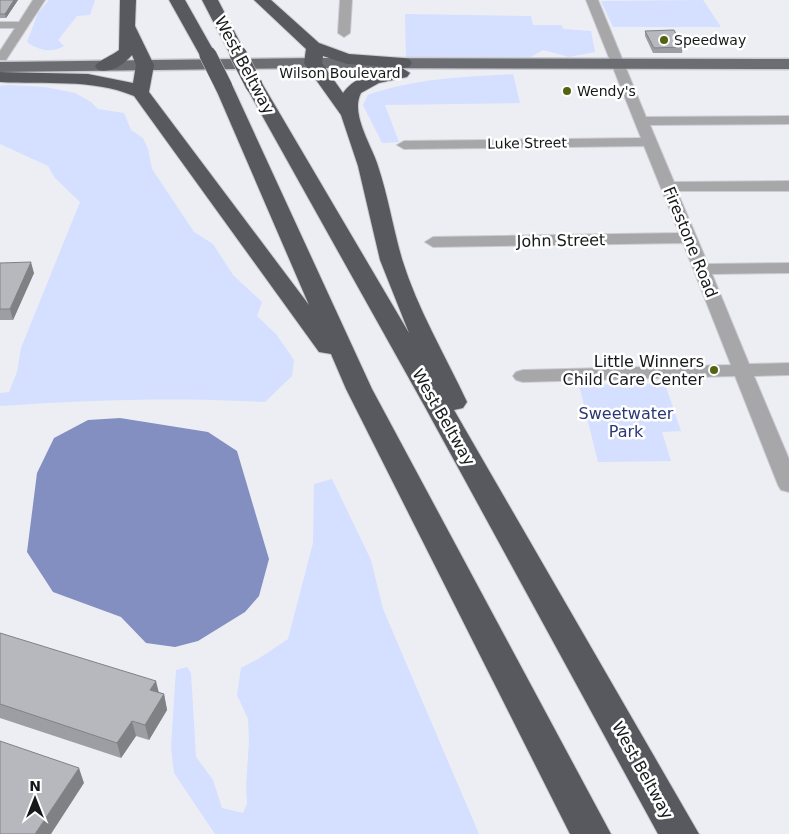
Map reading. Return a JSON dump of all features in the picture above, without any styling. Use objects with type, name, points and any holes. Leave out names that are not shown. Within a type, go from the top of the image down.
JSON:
[{"type":"highway","points":[[104,66],[117,61],[127,51],[128,0]]},
{"type":"highway","name":"West Beltway","points":[[177,0],[224,87],[359,389],[409,482],[590,834]]},
{"type":"highway","name":"West Beltway","points":[[210,0],[254,85],[454,434],[679,834]]},
{"type":"highway","points":[[262,0],[315,61],[350,115],[368,166],[391,260],[406,299],[458,413],[454,434]]},
{"type":"highway","points":[[128,26],[142,77],[359,389]]},
{"type":"highway","points":[[315,61],[347,58],[402,68]]},
{"type":"highway","points":[[350,115],[349,101],[354,90],[371,80],[402,68]]},
{"type":"highway","points":[[1,69],[116,82],[142,77]]},
{"type":"main road","name":"Wilson Boulevard","points":[[1,69],[104,66],[142,77],[315,61],[402,68],[606,68],[619,65],[789,64]]},
{"type":"street","points":[[1,69],[23,25],[39,0]]},
{"type":"street","points":[[344,33],[346,0]]},
{"type":"street","name":"Firestone Road","points":[[592,0],[789,485]]},
{"type":"street","points":[[0,25],[23,25]]},
{"type":"street","points":[[642,121],[789,120]]},
{"type":"street","name":"Luke Street","points":[[404,145],[650,142]]},
{"type":"street","points":[[668,188],[789,186]]},
{"type":"street","name":"John Street","points":[[433,242],[689,238]]},
{"type":"street","points":[[701,269],[789,268]]},
{"type":"street","points":[[523,376],[789,369]]},
{"type":"green space","points":[[49,0],[95,0],[90,15],[77,16],[58,40],[64,46],[54,50],[40,49],[27,42],[38,13]]},
{"type":"green space","points":[[703,0],[721,27],[613,27],[601,1]]},
{"type":"green space","points":[[405,14],[531,16],[533,25],[561,25],[564,29],[591,31],[595,52],[569,57],[543,50],[529,58],[406,58]]},
{"type":"green space","points":[[513,74],[520,103],[385,105],[399,142],[382,143],[363,105],[368,95],[403,85],[440,79]]},
{"type":"green space","points":[[0,86],[45,87],[75,93],[91,102],[98,109],[124,113],[131,130],[143,138],[148,149],[152,169],[194,232],[213,244],[233,275],[262,302],[257,316],[276,334],[294,360],[292,376],[265,402],[133,400],[0,406],[0,393],[9,392],[17,372],[21,348],[80,202],[55,178],[48,166],[0,144]]},
{"type":"green space","name":"Sweetwater Park","points":[[665,384],[681,431],[662,432],[671,461],[598,462],[579,385]]},
{"type":"green space","points":[[332,479],[371,560],[383,609],[479,834],[215,834],[174,773],[171,747],[176,670],[187,667],[191,673],[196,757],[213,780],[222,808],[243,813],[247,804],[246,786],[249,741],[248,719],[237,695],[241,668],[288,639],[313,543],[314,484]]},
{"type":"shaded area","points":[[120,418],[208,432],[237,451],[269,559],[259,596],[245,612],[198,641],[175,647],[146,643],[121,617],[53,592],[27,552],[37,473],[54,438],[88,420]]},
{"type":"building","points":[[0,0],[14,0],[5,14],[0,14]]},
{"type":"building","points":[[674,30],[683,47],[654,48],[645,31]]},
{"type":"building","points":[[31,262],[10,309],[0,309],[0,263]]},
{"type":"building","points":[[0,633],[156,681],[150,690],[164,694],[145,725],[132,721],[117,743],[0,704]]},
{"type":"building","points":[[0,741],[79,768],[35,834],[0,834]]},
{"type":"place","name":"Speedway","points":[[664,40]]},
{"type":"place","name":"Wendy's","points":[[567,91]]},
{"type":"place","name":"Little Winners Child Care Center","points":[[714,370]]}]
